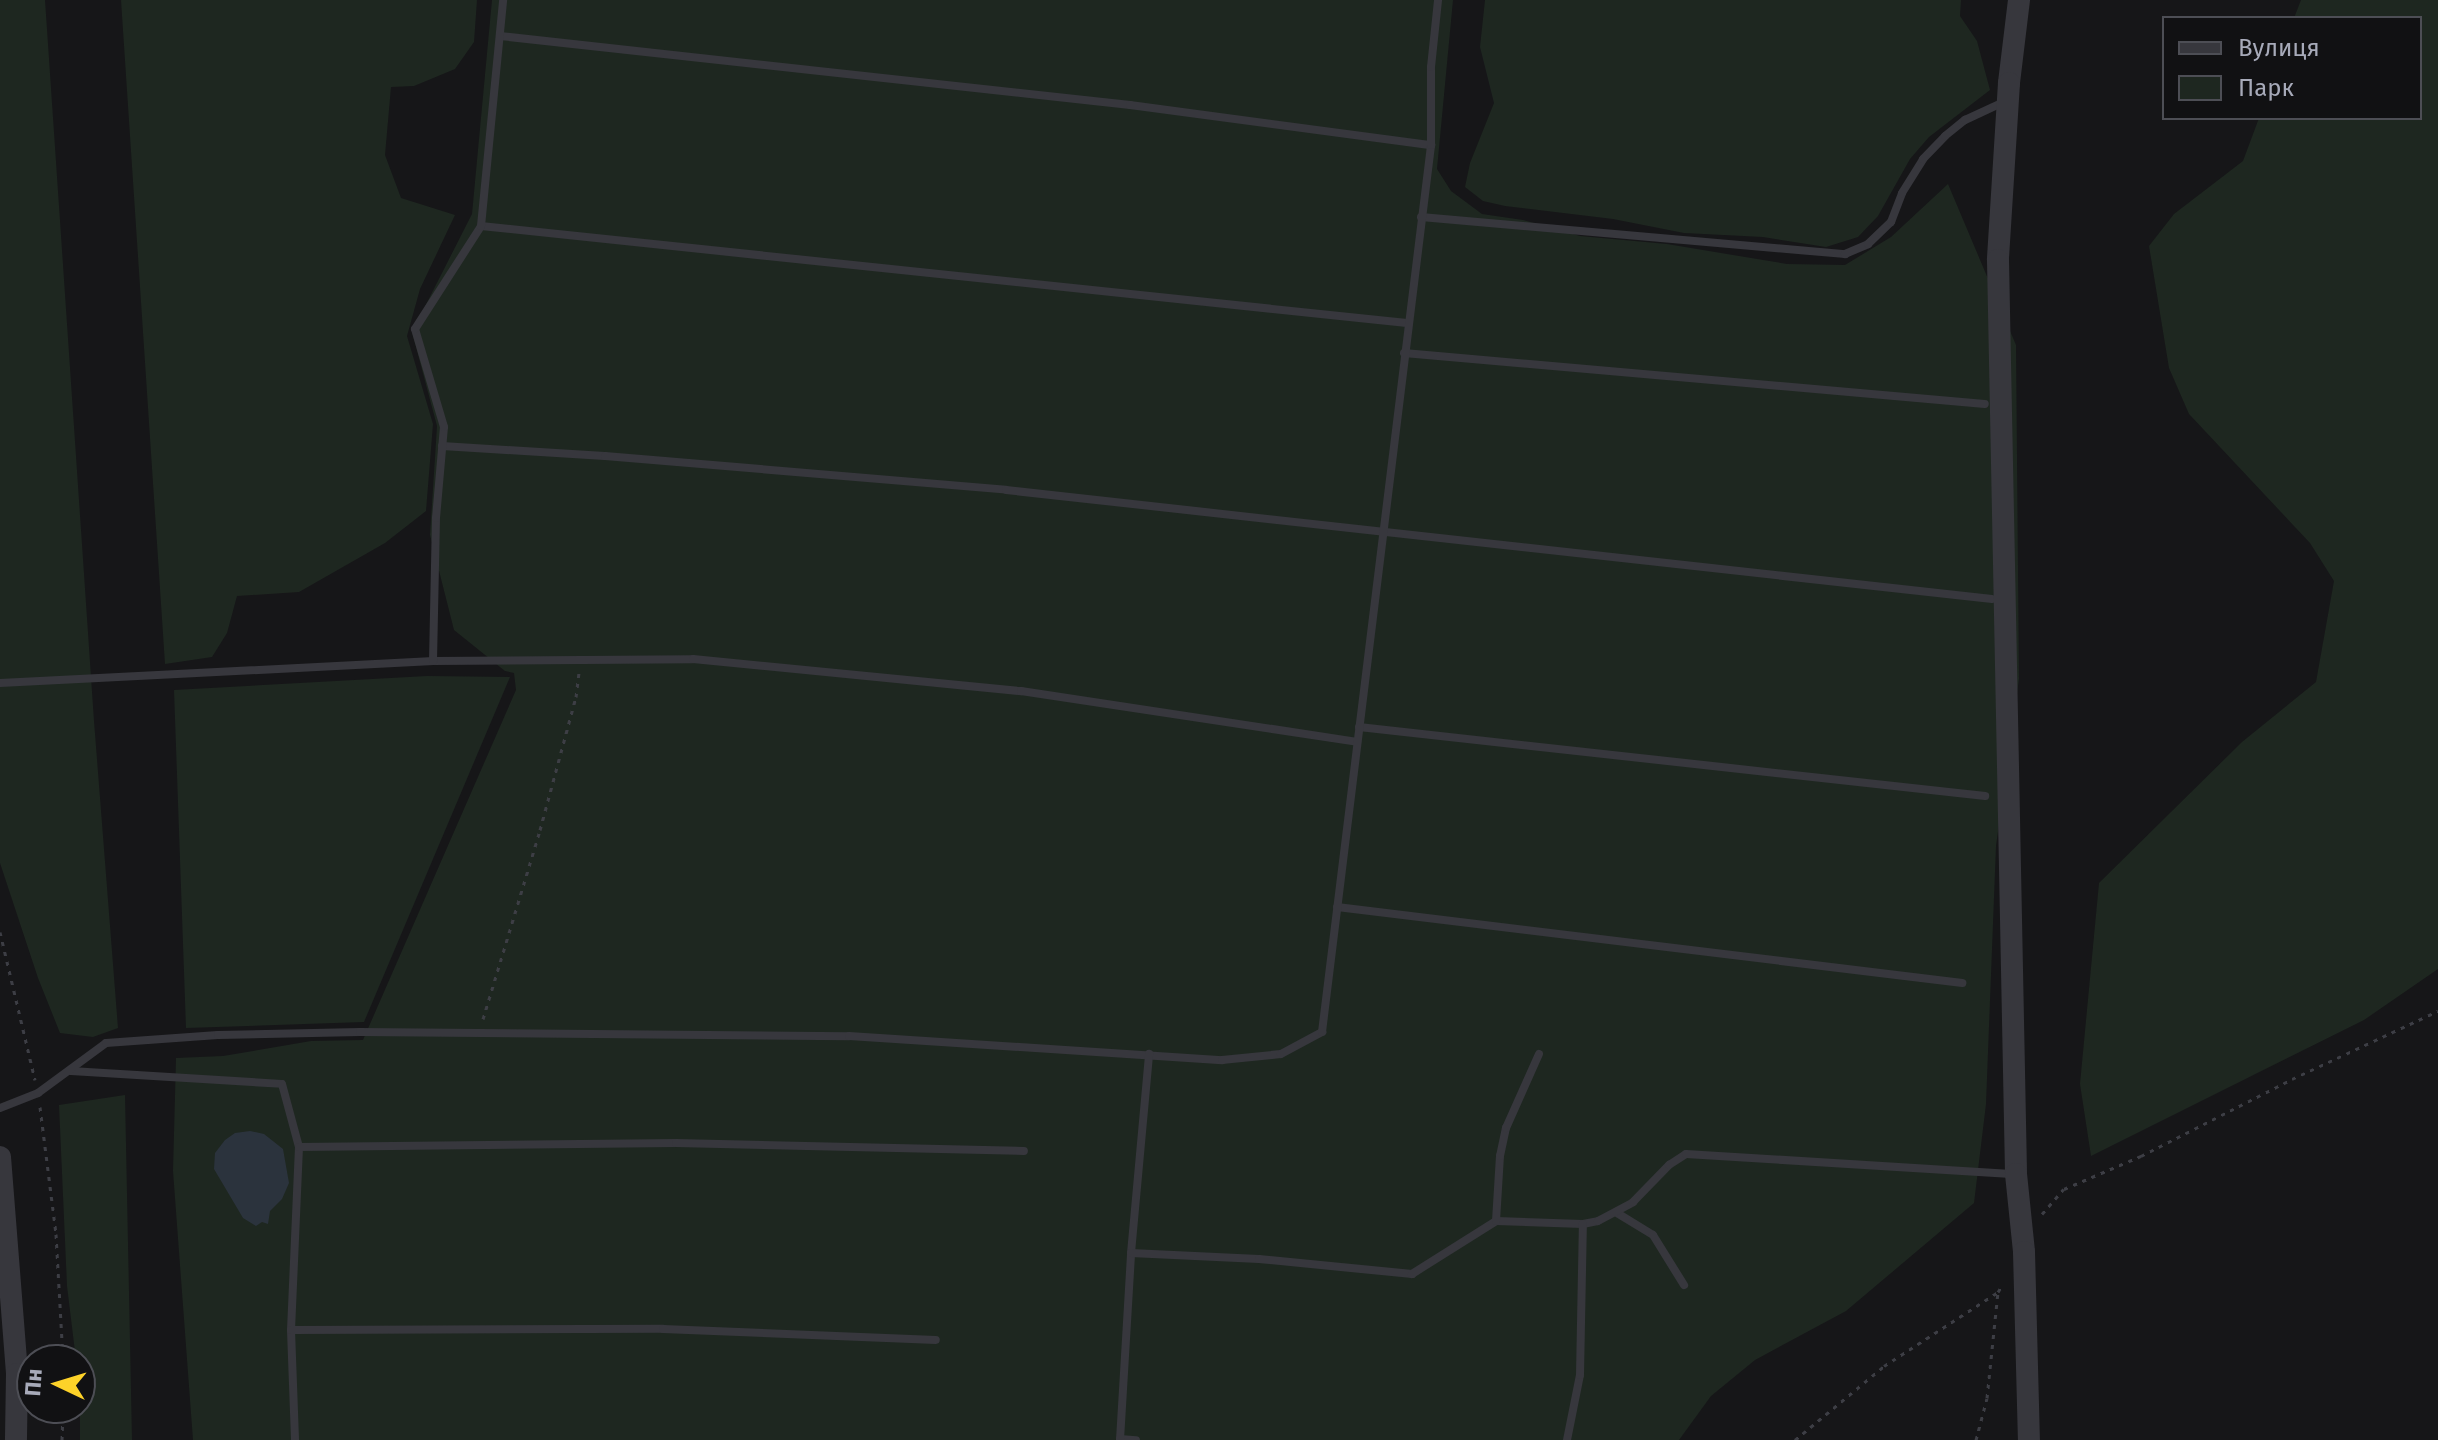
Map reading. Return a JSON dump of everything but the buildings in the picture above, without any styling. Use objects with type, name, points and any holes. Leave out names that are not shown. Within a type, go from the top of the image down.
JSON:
[{"type":"street","points":[[2019,0],[2008,100],[1998,260],[2016,1174],[2024,1252],[2029,1440]]},
{"type":"street","points":[[0,1157],[17,1374],[16,1440]]},
{"type":"lane","points":[[433,661],[436,518],[444,427],[415,329],[481,226],[503,0]]},
{"type":"lane","points":[[0,1108],[38,1093],[106,1043],[218,1035],[479,1033],[849,1036],[1222,1060],[1281,1054],[1322,1032],[1431,145],[1431,67],[1438,0]]},
{"type":"lane","points":[[500,36],[1130,105],[1431,145]]},
{"type":"lane","points":[[1421,217],[1845,254],[1868,244],[1891,222],[1902,193],[1923,159],[1945,136],[1977,113],[2008,100]]},
{"type":"lane","points":[[481,226],[1407,323]]},
{"type":"lane","points":[[1404,353],[1985,404]]},
{"type":"lane","points":[[442,446],[605,456],[1006,490],[1992,599]]},
{"type":"lane","points":[[0,683],[433,661],[693,659],[1021,691],[1357,742]]},
{"type":"lane","points":[[1359,727],[1985,796]]},
{"type":"lane","points":[[1337,907],[1962,983]]},
{"type":"lane","points":[[1136,1440],[1120,1439],[1131,1253],[1149,1054]]},
{"type":"lane","points":[[1496,1221],[1500,1156],[1506,1128],[1539,1054]]},
{"type":"lane","points":[[71,1071],[282,1084],[299,1147],[291,1330],[295,1440]]},
{"type":"lane","points":[[299,1147],[676,1143],[1024,1151]]},
{"type":"lane","points":[[1131,1253],[1259,1259],[1412,1274],[1496,1221],[1583,1224],[1617,1213],[1686,1154],[2016,1174]]},
{"type":"lane","points":[[1617,1213],[1653,1235],[1684,1285]]},
{"type":"lane","points":[[1567,1440],[1580,1375],[1583,1224]]},
{"type":"lane","points":[[291,1330],[663,1329],[936,1340]]},
{"type":"path","points":[[479,1033],[576,697],[580,660]]},
{"type":"path","points":[[0,932],[38,1093],[56,1234],[62,1344]]},
{"type":"path","points":[[2040,1216],[2064,1189],[2141,1156],[2292,1079],[2438,1011]]},
{"type":"path","points":[[1976,1440],[1987,1398],[1998,1292],[2004,1282]]},
{"type":"path","points":[[1795,1440],[1884,1366],[1998,1292]]},
{"type":"green space","points":[[0,0],[45,0],[118,1028],[93,1037],[60,1033],[38,978],[0,863]]},
{"type":"green space","points":[[121,0],[477,0],[474,42],[455,69],[414,86],[391,87],[385,155],[401,198],[455,215],[420,289],[407,336],[433,424],[426,511],[385,543],[299,592],[237,596],[227,633],[212,657],[165,664]]},
{"type":"green space","points":[[492,0],[1453,0],[1437,169],[1451,191],[1482,214],[1523,220],[1580,236],[1667,244],[1787,264],[1845,265],[1891,237],[1948,184],[2016,345],[2019,679],[1996,846],[1986,1104],[1974,1203],[1846,1311],[1755,1360],[1711,1396],[1679,1440],[193,1440],[173,1171],[176,1058],[223,1056],[311,1041],[363,1040],[516,690],[514,673],[505,671],[454,630],[430,535],[437,426],[412,332],[472,214]]},
{"type":"green space","points":[[1485,0],[1961,0],[1960,16],[1977,41],[1990,90],[1929,137],[1910,159],[1878,216],[1858,237],[1826,247],[1763,237],[1684,233],[1613,219],[1505,206],[1483,201],[1465,187],[1470,163],[1494,103],[1480,47]]},
{"type":"green space","points":[[2301,0],[2438,0],[2438,969],[2364,1020],[2091,1156],[2080,1084],[2099,883],[2242,742],[2316,682],[2334,581],[2310,543],[2189,414],[2169,368],[2149,246],[2174,214],[2243,161],[2258,120],[2422,120],[2422,16],[2295,16]]},
{"type":"green space","points":[[427,676],[510,677],[364,1022],[186,1028],[174,690]]},
{"type":"green space","points":[[125,1095],[132,1440],[80,1440],[80,1424],[96,1424],[96,1344],[74,1344],[67,1286],[59,1105]]},
{"type":"shaded area","points":[[250,1131],[264,1134],[283,1149],[289,1183],[282,1199],[270,1211],[268,1224],[262,1222],[256,1226],[243,1218],[214,1169],[215,1153],[225,1140],[235,1133]]}]
